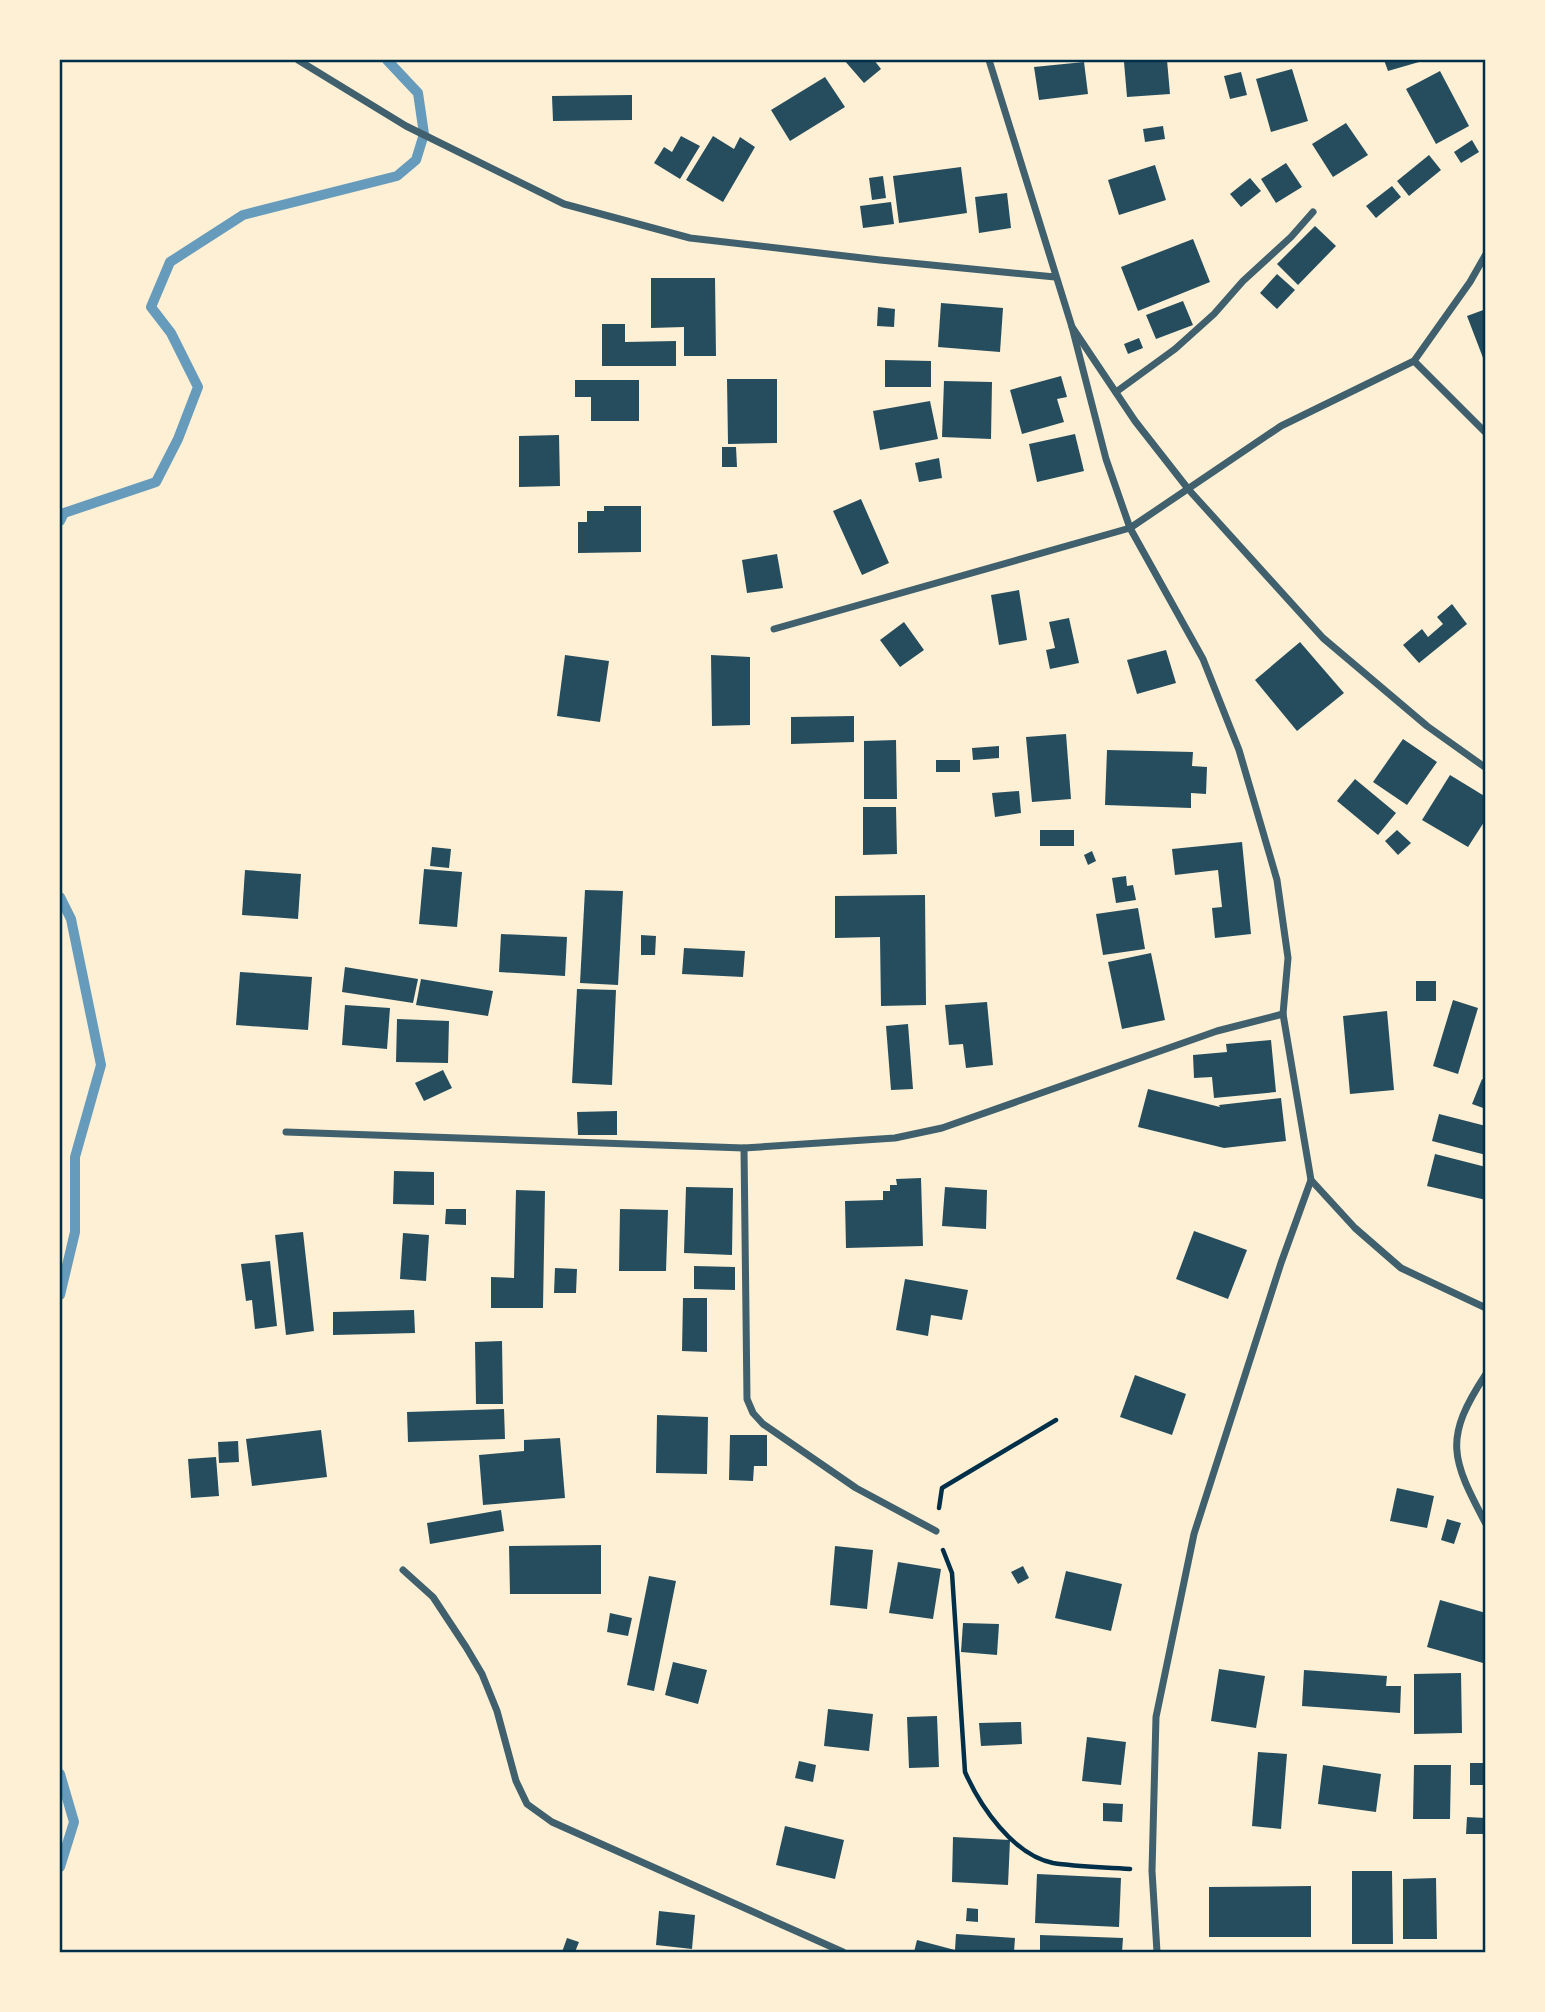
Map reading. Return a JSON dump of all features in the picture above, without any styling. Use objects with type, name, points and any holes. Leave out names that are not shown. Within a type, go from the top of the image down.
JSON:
[{"type":"street","points":[[299,60],[407,126],[564,204],[691,238],[880,260],[1055,276]]},
{"type":"street","points":[[989,60],[1072,327],[1106,459],[1130,528],[1203,659],[1239,750],[1277,880],[1288,958],[1283,1014],[1311,1180],[1281,1263],[1194,1534],[1156,1717],[1152,1871],[1157,1952]]},
{"type":"street","points":[[1116,392],[1175,349],[1204,323],[1242,281],[1291,237],[1313,212]]},
{"type":"street","points":[[774,629],[1130,528],[1281,426],[1414,361],[1471,282],[1486,254]]},
{"type":"street","points":[[1072,327],[1135,421],[1189,490],[1323,638],[1427,726],[1486,768]]},
{"type":"street","points":[[1414,361],[1486,433]]},
{"type":"street","points":[[286,1132],[744,1148],[895,1138],[942,1128],[1217,1031],[1283,1014]]},
{"type":"street","points":[[744,1148],[747,1399],[753,1413],[763,1424],[856,1488],[936,1531]]},
{"type":"street","points":[[1311,1180],[1355,1228],[1401,1268],[1486,1308]]},
{"type":"street","points":[[1486,1374],[1474,1392],[1456,1431],[1456,1460],[1486,1524]]},
{"type":"street","points":[[403,1570],[433,1597],[482,1674],[497,1711],[516,1781],[527,1804],[552,1822],[843,1952]]},
{"type":"path","points":[[1056,1420],[942,1488],[936,1531],[952,1573],[965,1772],[975,1795],[1018,1847],[1051,1863],[1152,1871]]},
{"type":"building","points":[[844,60],[874,60],[881,69],[864,83]]},
{"type":"building","points":[[1167,60],[1170,94],[1127,97],[1124,62]]},
{"type":"building","points":[[1384,60],[1418,60],[1419,62],[1388,71]]},
{"type":"building","points":[[1084,62],[1088,94],[1039,100],[1034,67]]},
{"type":"building","points":[[1292,69],[1308,121],[1271,132],[1256,79]]},
{"type":"building","points":[[1440,71],[1469,126],[1436,144],[1406,89]]},
{"type":"building","points":[[1241,72],[1247,95],[1230,99],[1224,76]]},
{"type":"building","points":[[825,77],[845,107],[790,141],[771,110]]},
{"type":"building","points":[[632,95],[632,120],[553,121],[552,96]]},
{"type":"building","points":[[1346,123],[1368,155],[1333,177],[1312,144]]},
{"type":"building","points":[[1163,126],[1165,139],[1145,142],[1143,129]]},
{"type":"building","points":[[681,136],[700,146],[680,179],[654,163],[664,147],[672,152]]},
{"type":"building","points":[[713,136],[734,149],[740,137],[755,147],[723,202],[686,180]]},
{"type":"building","points":[[1472,140],[1479,152],[1461,163],[1454,152]]},
{"type":"building","points":[[1429,155],[1441,170],[1409,196],[1397,181]]},
{"type":"building","points":[[1286,163],[1302,187],[1276,203],[1261,179]]},
{"type":"building","points":[[1155,165],[1166,200],[1119,215],[1108,180]]},
{"type":"building","points":[[961,167],[967,213],[899,223],[893,176]]},
{"type":"building","points":[[883,176],[886,198],[872,200],[869,178]]},
{"type":"building","points":[[1250,178],[1261,191],[1241,207],[1230,194]]},
{"type":"building","points":[[1392,186],[1401,197],[1376,218],[1366,206]]},
{"type":"building","points":[[1007,193],[1011,228],[979,233],[975,197]]},
{"type":"building","points":[[891,202],[894,224],[863,228],[860,206]]},
{"type":"building","points":[[1315,226],[1336,246],[1298,285],[1277,264]]},
{"type":"building","points":[[1193,239],[1210,282],[1138,311],[1121,267]]},
{"type":"building","points":[[1277,274],[1295,290],[1277,309],[1260,293]]},
{"type":"building","points":[[651,278],[715,278],[716,356],[684,356],[684,327],[651,328]]},
{"type":"building","points":[[1183,301],[1193,325],[1156,339],[1146,315]]},
{"type":"building","points":[[941,303],[1003,308],[1000,352],[938,347]]},
{"type":"building","points":[[878,307],[895,309],[894,327],[877,326]]},
{"type":"building","points":[[1486,309],[1486,363],[1485,363],[1467,316]]},
{"type":"building","points":[[602,324],[625,324],[625,342],[676,341],[676,366],[602,366]]},
{"type":"building","points":[[1139,338],[1143,348],[1128,354],[1124,344]]},
{"type":"building","points":[[885,360],[931,361],[931,387],[885,387]]},
{"type":"building","points":[[1061,376],[1067,397],[1057,399],[1064,422],[1022,434],[1010,390]]},
{"type":"building","points":[[727,379],[777,379],[777,443],[728,444]]},
{"type":"building","points":[[575,380],[639,380],[639,421],[591,421],[591,397],[575,397]]},
{"type":"building","points":[[944,381],[992,382],[991,439],[942,437]]},
{"type":"building","points":[[930,401],[938,439],[880,450],[873,411]]},
{"type":"building","points":[[1075,434],[1084,471],[1037,482],[1029,444]]},
{"type":"building","points":[[559,435],[560,486],[519,487],[519,436]]},
{"type":"building","points":[[722,447],[736,447],[737,467],[722,467]]},
{"type":"building","points":[[939,458],[942,478],[919,482],[915,463]]},
{"type":"building","points":[[861,499],[889,563],[862,575],[833,511]]},
{"type":"building","points":[[604,506],[641,506],[641,552],[578,553],[578,522],[587,522],[587,511],[604,511]]},
{"type":"building","points":[[777,554],[783,588],[747,593],[742,560]]},
{"type":"building","points":[[1019,590],[1027,640],[999,645],[991,595]]},
{"type":"building","points":[[1452,604],[1467,624],[1419,663],[1403,645],[1422,629],[1428,637],[1443,624],[1437,617]]},
{"type":"building","points":[[1069,618],[1079,663],[1050,669],[1046,650],[1055,648],[1049,622]]},
{"type":"building","points":[[904,622],[924,650],[900,667],[880,640]]},
{"type":"building","points":[[1300,642],[1344,693],[1297,731],[1255,680]]},
{"type":"building","points":[[1166,650],[1176,683],[1137,694],[1127,660]]},
{"type":"building","points":[[565,655],[609,661],[600,722],[557,716]]},
{"type":"building","points":[[711,655],[750,657],[750,725],[712,726]]},
{"type":"building","points":[[854,716],[854,742],[791,744],[791,717]]},
{"type":"building","points":[[1066,734],[1071,799],[1032,802],[1026,737]]},
{"type":"building","points":[[1403,739],[1437,762],[1407,805],[1373,782]]},
{"type":"building","points":[[896,740],[897,799],[864,799],[864,741]]},
{"type":"building","points":[[999,746],[999,758],[973,760],[972,748]]},
{"type":"building","points":[[1107,750],[1193,752],[1192,766],[1207,767],[1206,794],[1191,793],[1191,808],[1105,805]]},
{"type":"building","points":[[936,760],[960,760],[960,772],[936,772]]},
{"type":"building","points":[[1450,775],[1486,797],[1486,819],[1468,847],[1422,820]]},
{"type":"building","points":[[1355,779],[1396,813],[1378,835],[1337,801]]},
{"type":"building","points":[[1019,791],[1021,813],[995,817],[992,793]]},
{"type":"building","points":[[863,807],[896,807],[897,854],[863,855]]},
{"type":"building","points":[[1040,830],[1074,830],[1074,846],[1040,846]]},
{"type":"building","points":[[1397,830],[1411,843],[1398,855],[1385,841]]},
{"type":"building","points":[[1242,842],[1251,934],[1215,938],[1212,908],[1222,907],[1218,870],[1175,875],[1172,849]]},
{"type":"building","points":[[432,847],[451,849],[449,868],[430,866]]},
{"type":"building","points":[[1092,851],[1096,861],[1088,865],[1084,855]]},
{"type":"building","points":[[424,869],[462,872],[457,927],[419,924]]},
{"type":"building","points":[[245,870],[301,874],[298,919],[242,915]]},
{"type":"building","points":[[1126,876],[1127,886],[1133,885],[1136,900],[1116,903],[1112,878]]},
{"type":"building","points":[[585,890],[623,891],[618,985],[580,983]]},
{"type":"building","points":[[925,895],[926,1005],[881,1006],[880,937],[835,938],[835,896]]},
{"type":"building","points":[[1138,908],[1145,949],[1103,955],[1096,914]]},
{"type":"building","points":[[501,934],[567,937],[565,976],[499,972]]},
{"type":"building","points":[[641,935],[656,936],[655,955],[641,955]]},
{"type":"building","points":[[684,948],[745,951],[743,977],[682,974]]},
{"type":"building","points":[[1151,953],[1165,1020],[1122,1029],[1108,962]]},
{"type":"building","points":[[345,967],[418,979],[413,1003],[342,992]]},
{"type":"building","points":[[240,972],[312,977],[308,1030],[236,1025]]},
{"type":"building","points":[[421,979],[493,991],[488,1016],[416,1005]]},
{"type":"building","points":[[1416,981],[1436,981],[1436,1001],[1416,1001]]},
{"type":"building","points":[[577,989],[616,990],[612,1085],[572,1083]]},
{"type":"building","points":[[1453,1000],[1478,1008],[1458,1074],[1433,1066]]},
{"type":"building","points":[[987,1002],[993,1065],[966,1068],[963,1044],[949,1045],[945,1005]]},
{"type":"building","points":[[345,1005],[390,1008],[387,1049],[342,1045]]},
{"type":"building","points":[[1387,1011],[1394,1090],[1350,1094],[1343,1016]]},
{"type":"building","points":[[397,1019],[449,1021],[448,1063],[396,1062]]},
{"type":"building","points":[[908,1024],[913,1089],[891,1090],[886,1026]]},
{"type":"building","points":[[1271,1040],[1276,1092],[1214,1098],[1212,1077],[1194,1078],[1193,1055],[1227,1052],[1226,1044]]},
{"type":"building","points":[[443,1070],[452,1088],[424,1101],[415,1083]]},
{"type":"building","points":[[1482,1079],[1486,1081],[1486,1109],[1472,1104]]},
{"type":"building","points":[[1148,1089],[1220,1107],[1219,1105],[1281,1098],[1286,1141],[1224,1148],[1138,1127]]},
{"type":"building","points":[[617,1111],[617,1135],[578,1135],[577,1112]]},
{"type":"building","points":[[1439,1114],[1486,1126],[1486,1155],[1432,1141]]},
{"type":"building","points":[[1435,1154],[1486,1167],[1486,1200],[1427,1186]]},
{"type":"building","points":[[394,1171],[434,1172],[434,1205],[393,1204]]},
{"type":"building","points":[[921,1178],[923,1246],[846,1248],[845,1201],[883,1200],[883,1191],[890,1191],[890,1185],[897,1185],[896,1179]]},
{"type":"building","points":[[686,1187],[733,1188],[732,1255],[684,1253]]},
{"type":"building","points":[[945,1187],[987,1190],[986,1229],[942,1226]]},
{"type":"building","points":[[516,1190],[545,1191],[543,1308],[491,1308],[491,1277],[514,1278]]},
{"type":"building","points":[[446,1209],[466,1209],[466,1225],[445,1224]]},
{"type":"building","points":[[620,1209],[668,1210],[666,1271],[619,1271]]},
{"type":"building","points":[[1194,1231],[1247,1250],[1228,1299],[1176,1279]]},
{"type":"building","points":[[303,1232],[314,1331],[286,1335],[275,1235]]},
{"type":"building","points":[[403,1233],[429,1235],[426,1281],[400,1279]]},
{"type":"building","points":[[270,1261],[277,1326],[255,1329],[252,1300],[246,1301],[241,1264]]},
{"type":"building","points":[[694,1266],[735,1267],[735,1290],[694,1289]]},
{"type":"building","points":[[555,1268],[577,1269],[576,1293],[554,1293]]},
{"type":"building","points":[[905,1279],[968,1290],[962,1320],[931,1315],[928,1336],[896,1330]]},
{"type":"building","points":[[683,1298],[707,1298],[707,1352],[682,1351]]},
{"type":"building","points":[[414,1310],[415,1333],[333,1335],[333,1312]]},
{"type":"building","points":[[502,1341],[503,1404],[476,1404],[475,1342]]},
{"type":"building","points":[[1135,1375],[1186,1394],[1172,1435],[1120,1417]]},
{"type":"building","points":[[504,1409],[505,1439],[408,1442],[407,1412]]},
{"type":"building","points":[[657,1415],[708,1417],[707,1474],[656,1473]]},
{"type":"building","points":[[321,1430],[327,1477],[252,1486],[246,1439]]},
{"type":"building","points":[[730,1435],[767,1435],[767,1466],[754,1466],[753,1481],[729,1480]]},
{"type":"building","points":[[560,1438],[565,1498],[483,1505],[479,1455],[524,1451],[524,1440]]},
{"type":"building","points":[[238,1441],[239,1462],[219,1463],[218,1442]]},
{"type":"building","points":[[216,1457],[219,1496],[191,1498],[188,1459]]},
{"type":"building","points":[[1397,1488],[1434,1496],[1427,1528],[1390,1521]]},
{"type":"building","points":[[501,1510],[504,1531],[430,1544],[427,1523]]},
{"type":"building","points":[[1447,1519],[1461,1523],[1454,1544],[1441,1540]]},
{"type":"building","points":[[601,1545],[601,1594],[510,1594],[509,1546]]},
{"type":"building","points":[[835,1546],[873,1550],[867,1609],[830,1605]]},
{"type":"building","points":[[898,1562],[941,1569],[933,1619],[889,1613]]},
{"type":"building","points":[[1023,1566],[1029,1578],[1018,1584],[1011,1572]]},
{"type":"building","points":[[1066,1571],[1122,1584],[1111,1631],[1055,1618]]},
{"type":"building","points":[[649,1576],[676,1581],[654,1691],[627,1685]]},
{"type":"building","points":[[1440,1600],[1486,1613],[1486,1655],[1483,1663],[1427,1647]]},
{"type":"building","points":[[610,1613],[632,1618],[628,1636],[607,1632]]},
{"type":"building","points":[[963,1623],[999,1624],[997,1655],[961,1652]]},
{"type":"building","points":[[673,1662],[707,1670],[698,1704],[665,1695]]},
{"type":"building","points":[[1219,1669],[1265,1676],[1256,1728],[1211,1721]]},
{"type":"building","points":[[1304,1670],[1387,1676],[1386,1686],[1401,1686],[1400,1713],[1302,1706]]},
{"type":"building","points":[[1461,1673],[1462,1733],[1414,1734],[1414,1674]]},
{"type":"building","points":[[828,1709],[873,1714],[869,1751],[824,1746]]},
{"type":"building","points":[[937,1716],[939,1767],[909,1768],[907,1717]]},
{"type":"building","points":[[1021,1722],[1022,1744],[981,1746],[979,1723]]},
{"type":"building","points":[[1087,1737],[1126,1742],[1121,1785],[1082,1781]]},
{"type":"building","points":[[1258,1752],[1287,1754],[1281,1829],[1252,1826]]},
{"type":"building","points":[[799,1761],[816,1765],[813,1782],[795,1778]]},
{"type":"building","points":[[1470,1763],[1483,1763],[1483,1785],[1470,1785]]},
{"type":"building","points":[[1323,1765],[1381,1774],[1376,1812],[1318,1804]]},
{"type":"building","points":[[1414,1765],[1451,1765],[1450,1819],[1413,1819]]},
{"type":"building","points":[[1103,1803],[1123,1804],[1122,1822],[1103,1821]]},
{"type":"building","points":[[1467,1817],[1486,1818],[1486,1834],[1466,1834]]},
{"type":"building","points":[[785,1826],[844,1840],[835,1879],[776,1865]]},
{"type":"building","points":[[953,1837],[1010,1840],[1008,1885],[952,1882]]},
{"type":"building","points":[[1352,1871],[1392,1871],[1393,1944],[1352,1944]]},
{"type":"building","points":[[1037,1874],[1121,1878],[1119,1927],[1035,1923]]},
{"type":"building","points":[[1436,1878],[1437,1939],[1403,1939],[1403,1879]]},
{"type":"building","points":[[1311,1886],[1311,1937],[1209,1937],[1209,1887]]},
{"type":"building","points":[[967,1908],[978,1909],[978,1922],[966,1921]]},
{"type":"building","points":[[659,1911],[695,1915],[692,1949],[656,1945]]},
{"type":"building","points":[[956,1934],[1015,1938],[1014,1952],[914,1952],[917,1940],[955,1950]]},
{"type":"building","points":[[1040,1935],[1123,1938],[1122,1952],[1040,1952]]},
{"type":"building","points":[[567,1938],[579,1942],[575,1952],[562,1952]]},
{"type":"waterway","points":[[60,521],[64,513],[156,482],[178,439],[198,387],[171,333],[151,307],[170,262],[243,215],[397,176],[416,160],[424,134],[418,93],[387,60]]},
{"type":"waterway","points":[[60,897],[71,919],[101,1065],[75,1157],[75,1232],[60,1295]]},
{"type":"waterway","points":[[60,1774],[74,1822],[60,1867]]}]
